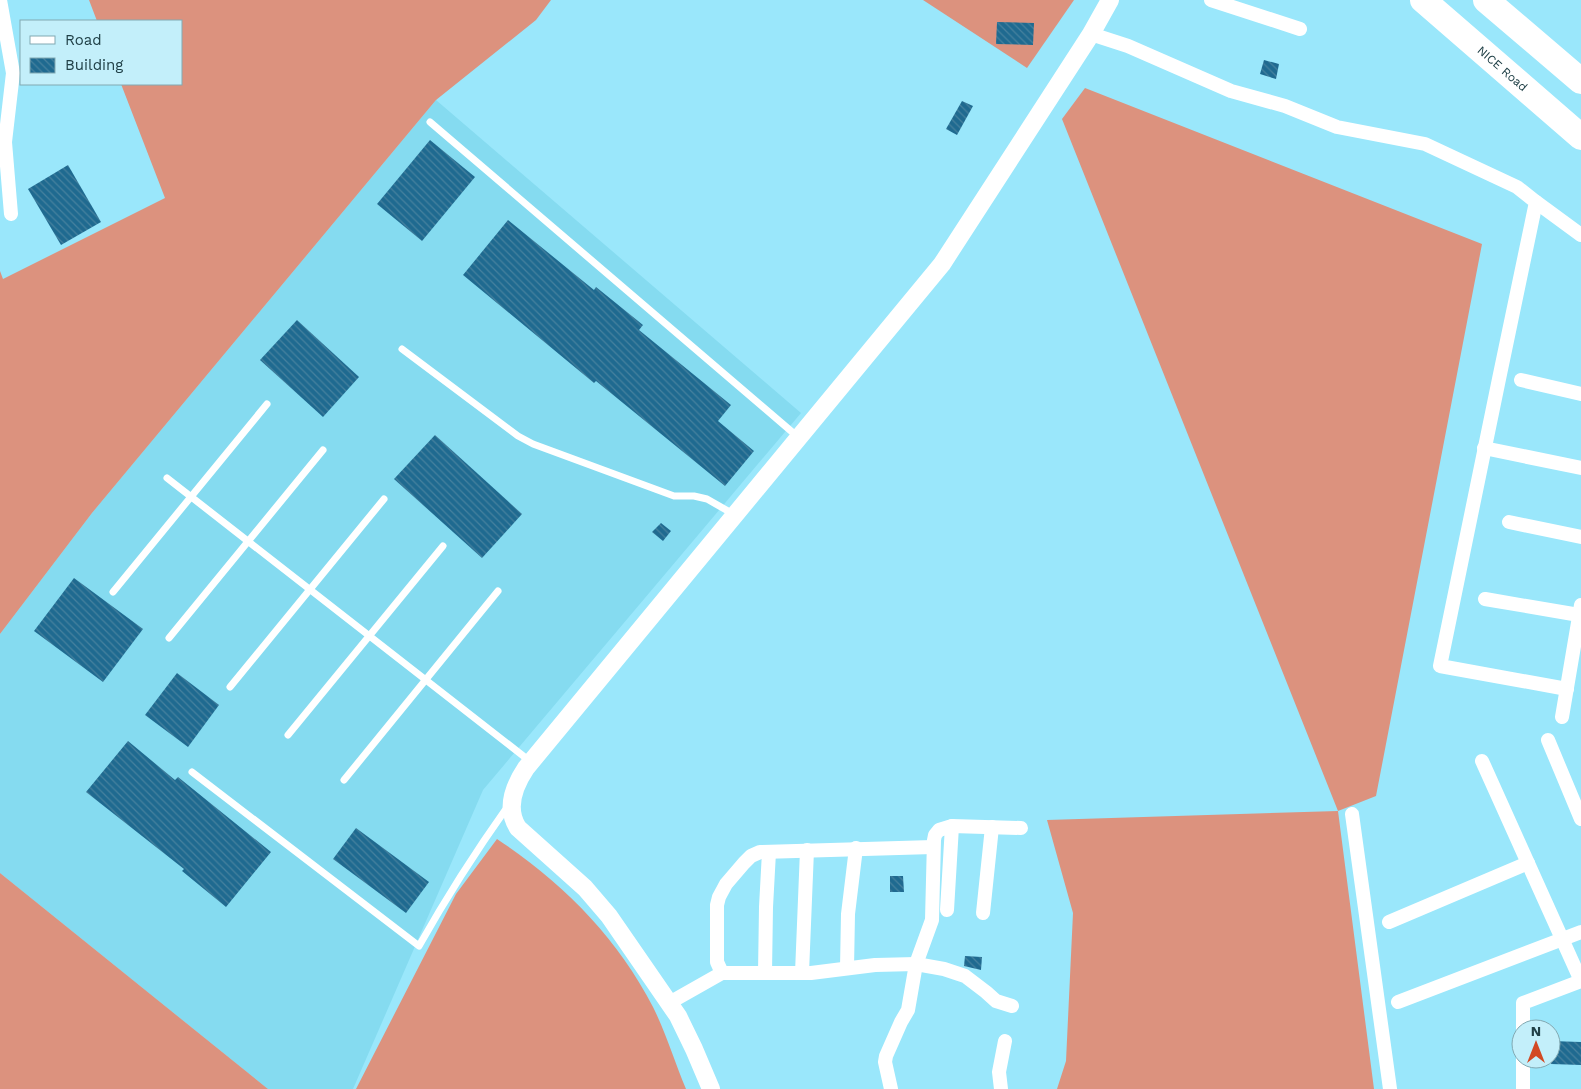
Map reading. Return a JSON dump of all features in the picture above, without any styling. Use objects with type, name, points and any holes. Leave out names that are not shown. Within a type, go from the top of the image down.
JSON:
[{"type":"highway","name":"NICE Road","points":[[1423,0],[1581,137]]},
{"type":"highway","points":[[1486,0],[1581,81]]},
{"type":"street","points":[[0,0],[13,73],[2,143],[11,214]]},
{"type":"street","points":[[711,1089],[686,1032],[669,1003],[609,916],[593,896],[518,828],[512,819],[513,799],[518,780],[942,264],[1091,34],[1110,0]]},
{"type":"street","points":[[1211,0],[1300,29]]},
{"type":"street","points":[[1091,34],[1128,46],[1231,91],[1285,106],[1337,127],[1425,144],[1517,187],[1581,235]]},
{"type":"street","points":[[0,82],[13,73]]},
{"type":"street","points":[[1536,202],[1440,666],[1567,689]]},
{"type":"street","points":[[1521,380],[1581,394]]},
{"type":"street","points":[[1484,448],[1581,468]]},
{"type":"street","points":[[1509,522],[1581,538]]},
{"type":"street","points":[[1485,599],[1580,610],[1562,717]]},
{"type":"street","points":[[1548,740],[1581,819]]},
{"type":"street","points":[[1482,761],[1581,981],[1523,1003],[1523,1019]]},
{"type":"street","points":[[1352,814],[1390,1089]]},
{"type":"street","points":[[946,910],[952,826]]},
{"type":"street","points":[[891,1089],[885,1062],[886,1056],[908,1010],[916,964],[932,920],[932,847],[936,835],[939,830],[952,826],[1021,828]]},
{"type":"street","points":[[983,913],[992,827]]},
{"type":"street","points":[[722,972],[717,962],[717,905],[726,884],[751,856],[760,852],[932,847]]},
{"type":"street","points":[[847,968],[849,907],[856,848]]},
{"type":"street","points":[[802,973],[807,850]]},
{"type":"street","points":[[765,973],[769,852]]},
{"type":"street","points":[[1389,922],[1528,863]]},
{"type":"street","points":[[1398,1002],[1581,932]]},
{"type":"street","points":[[669,1003],[722,972],[802,973],[874,965],[916,964],[944,969],[965,976],[986,992],[990,998],[1012,1006]]},
{"type":"street","points":[[1001,1089],[999,1072],[1005,1041]]},
{"type":"street","points":[[1523,1069],[1523,1089]]},
{"type":"lane","points":[[430,122],[799,437]]},
{"type":"lane","points":[[402,350],[518,436],[533,444],[674,496],[694,496],[707,499],[735,515]]},
{"type":"lane","points":[[113,592],[267,404]]},
{"type":"lane","points":[[169,638],[323,450]]},
{"type":"lane","points":[[167,478],[531,762]]},
{"type":"lane","points":[[230,687],[384,499]]},
{"type":"lane","points":[[288,735],[443,546]]},
{"type":"lane","points":[[344,780],[498,591]]},
{"type":"lane","points":[[192,772],[419,946],[479,848],[513,799]]},
{"type":"shaded area","points":[[89,0],[551,0],[536,20],[436,100],[92,513],[0,634],[0,271],[3,279],[165,198],[121,85],[182,85],[182,20],[97,20]]},
{"type":"shaded area","points":[[923,0],[1074,0],[1027,68]]},
{"type":"shaded area","points":[[1085,88],[1482,244],[1376,796],[1338,811],[1062,119]]},
{"type":"shaded area","points":[[436,100],[801,413],[483,790],[353,1089],[268,1089],[0,873],[0,634],[92,513]]},
{"type":"shaded area","points":[[1338,811],[1374,1089],[1057,1089],[1066,1061],[1073,913],[1047,820]]},
{"type":"shaded area","points":[[497,839],[544,874],[565,893],[586,913],[623,957],[653,1007],[686,1089],[356,1089],[456,894]]},
{"type":"shaded area","points":[[0,873],[268,1089],[0,1089]]},
{"type":"building","points":[[997,22],[1034,23],[1033,45],[996,44]]},
{"type":"building","points":[[1264,60],[1279,64],[1276,79],[1260,74]]},
{"type":"building","points":[[962,101],[973,106],[957,135],[946,129]]},
{"type":"building","points":[[430,140],[475,177],[422,241],[377,204]]},
{"type":"building","points":[[68,165],[101,222],[61,245],[28,189]]},
{"type":"building","points":[[508,220],[594,290],[596,287],[643,325],[639,330],[731,405],[718,421],[754,451],[725,486],[596,381],[594,383],[463,275]]},
{"type":"building","points":[[297,320],[359,377],[323,417],[260,360]]},
{"type":"building","points":[[435,435],[522,514],[482,558],[394,479]]},
{"type":"building","points":[[661,523],[671,531],[663,541],[652,532]]},
{"type":"building","points":[[74,578],[143,629],[103,682],[34,631]]},
{"type":"building","points":[[177,673],[219,705],[188,747],[145,715]]},
{"type":"building","points":[[128,741],[175,780],[178,777],[271,852],[226,907],[182,871],[184,869],[86,792]]},
{"type":"building","points":[[356,828],[429,882],[406,913],[333,859]]},
{"type":"building","points":[[890,876],[903,876],[904,892],[890,892]]},
{"type":"building","points":[[965,956],[982,957],[981,970],[964,966]]},
{"type":"building","points":[[1561,1041],[1581,1042],[1581,1065],[1561,1064]]}]
